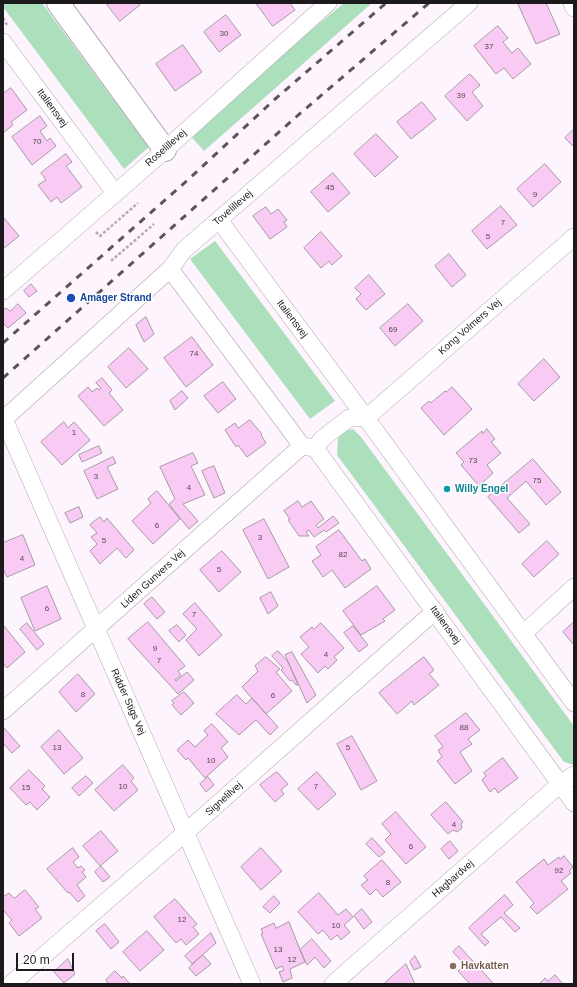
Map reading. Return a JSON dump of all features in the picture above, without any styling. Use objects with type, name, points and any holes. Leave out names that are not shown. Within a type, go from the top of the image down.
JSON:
[{"type":"street","points":[[58,3],[165,150]]},
{"type":"street","name":"Roselillevej","points":[[3,291],[165,150],[328,3]]},
{"type":"street","name":"Tovelillevej","points":[[4,420],[170,269],[184,250],[469,3]]},
{"type":"street","name":"Italiensvej","points":[[3,42],[114,193]]},
{"type":"street","name":"Italiensvej","points":[[219,220],[574,703]]},
{"type":"street","name":"Kong Volmers Vej","points":[[366,418],[574,237]]},
{"type":"street","name":"Italiensvej","points":[[170,269],[567,780],[574,803]]},
{"type":"street","points":[[308,447],[322,439],[349,418],[366,418]]},
{"type":"street","name":"Ridder Stigs Vej","points":[[4,420],[252,984]]},
{"type":"street","name":"Liden Gunvers Vej","points":[[3,711],[308,447]]},
{"type":"street","points":[[524,633],[574,588]]},
{"type":"street","name":"Signelilvej","points":[[11,984],[185,833],[435,611]]},
{"type":"street","name":"Hagbardvej","points":[[333,984],[567,780]]},
{"type":"path","points":[[100,236],[138,203]]},
{"type":"path","points":[[111,261],[154,224]]},
{"type":"green space","points":[[3,3],[42,3],[149,147],[124,169],[3,7]]},
{"type":"green space","points":[[344,3],[372,3],[204,151],[188,133]]},
{"type":"green space","points":[[215,241],[335,401],[310,419],[190,259]]},
{"type":"green space","points":[[353,429],[361,437],[574,726],[574,765],[564,762],[337,455],[338,437],[344,431]]},
{"type":"building","points":[[106,3],[138,3],[140,5],[120,21]]},
{"type":"building","points":[[256,3],[290,3],[295,10],[273,26]]},
{"type":"building","points":[[546,3],[560,34],[536,44],[518,4]]},
{"type":"building","points":[[226,15],[241,35],[219,52],[204,32]]},
{"type":"building","points":[[498,26],[508,38],[503,42],[512,53],[518,48],[531,64],[513,79],[504,68],[496,74],[474,46]]},
{"type":"building","points":[[183,45],[202,72],[175,91],[156,64]]},
{"type":"building","points":[[470,74],[480,85],[472,92],[483,106],[467,121],[445,96]]},
{"type":"building","points":[[11,88],[27,110],[11,122],[13,125],[3,133],[3,94]]},
{"type":"building","points":[[422,102],[436,119],[411,139],[397,122]]},
{"type":"building","points":[[40,116],[47,126],[40,131],[47,141],[50,138],[56,146],[32,165],[12,137]]},
{"type":"building","points":[[574,129],[574,147],[565,138]]},
{"type":"building","points":[[376,134],[398,157],[375,177],[354,154]]},
{"type":"building","points":[[66,154],[72,162],[66,166],[82,187],[61,203],[57,197],[51,202],[38,185],[46,180],[41,173]]},
{"type":"building","points":[[545,164],[561,182],[533,207],[517,189]]},
{"type":"building","points":[[333,173],[350,193],[328,212],[311,192]]},
{"type":"building","points":[[501,206],[517,225],[487,249],[472,231]]},
{"type":"building","points":[[266,207],[271,214],[278,209],[287,220],[284,222],[287,227],[270,239],[253,216]]},
{"type":"building","points":[[4,218],[19,236],[3,249],[3,219]]},
{"type":"building","points":[[321,232],[342,256],[332,265],[329,261],[321,268],[304,248]]},
{"type":"building","points":[[449,254],[466,275],[452,287],[435,266]]},
{"type":"building","points":[[369,275],[385,294],[366,310],[356,299],[361,294],[355,288]]},
{"type":"building","points":[[31,284],[37,291],[29,297],[24,291]]},
{"type":"building","points":[[18,304],[26,313],[8,328],[3,323],[3,310],[6,308],[10,311]]},
{"type":"building","points":[[408,304],[423,321],[395,346],[380,328]]},
{"type":"building","points":[[146,317],[154,334],[144,342],[136,325]]},
{"type":"building","points":[[192,337],[213,365],[186,387],[164,358]]},
{"type":"building","points":[[129,348],[148,369],[126,388],[108,367]]},
{"type":"building","points":[[544,359],[560,377],[534,401],[518,384]]},
{"type":"building","points":[[102,378],[112,390],[109,393],[123,410],[104,426],[78,396],[88,387],[92,392],[97,388],[99,390],[101,388],[96,383]]},
{"type":"building","points":[[223,382],[236,399],[218,413],[204,396]]},
{"type":"building","points":[[452,387],[472,409],[444,435],[421,408],[429,401],[431,403]]},
{"type":"building","points":[[182,391],[188,398],[175,410],[170,401]]},
{"type":"building","points":[[250,420],[262,434],[261,435],[266,443],[247,457],[238,445],[236,447],[225,430],[235,423],[238,428]]},
{"type":"building","points":[[64,422],[68,428],[74,422],[90,440],[62,465],[41,442]]},
{"type":"building","points":[[487,429],[495,439],[491,442],[501,453],[487,465],[493,473],[479,486],[461,465],[464,462],[456,453],[482,431],[483,433]]},
{"type":"building","points":[[99,446],[102,453],[82,462],[79,455]]},
{"type":"building","points":[[193,453],[198,463],[191,466],[205,495],[183,504],[198,521],[189,529],[169,504],[175,499],[160,467]]},
{"type":"building","points":[[113,457],[116,463],[107,467],[118,489],[97,499],[84,471]]},
{"type":"building","points":[[533,459],[561,492],[546,505],[526,481],[507,498],[530,524],[519,533],[488,497]]},
{"type":"building","points":[[214,466],[225,493],[214,498],[202,471]]},
{"type":"building","points":[[157,491],[180,519],[153,544],[132,521],[151,503],[148,499]]},
{"type":"building","points":[[298,501],[302,507],[311,501],[324,519],[316,525],[318,528],[333,516],[339,523],[326,532],[324,530],[314,537],[309,530],[306,532],[309,536],[299,536],[288,520],[290,519],[284,511]]},
{"type":"building","points":[[79,507],[83,517],[70,523],[65,513]]},
{"type":"building","points":[[100,517],[104,522],[107,518],[134,550],[126,558],[117,548],[100,564],[90,551],[97,544],[91,537],[97,533],[90,525]]},
{"type":"building","points":[[264,519],[289,567],[268,579],[243,530]]},
{"type":"building","points":[[339,530],[362,561],[365,559],[371,569],[345,588],[332,570],[323,577],[312,561],[321,555],[316,547]]},
{"type":"building","points":[[23,535],[35,565],[7,577],[3,569],[3,543]]},
{"type":"building","points":[[547,541],[559,554],[534,577],[522,564]]},
{"type":"building","points":[[222,551],[241,572],[219,592],[200,570]]},
{"type":"building","points":[[47,586],[61,619],[35,631],[21,598]]},
{"type":"building","points":[[377,586],[395,610],[383,619],[385,621],[361,635],[343,611]]},
{"type":"building","points":[[271,592],[278,606],[268,614],[260,598]]},
{"type":"building","points":[[152,597],[165,612],[157,619],[144,604]]},
{"type":"building","points":[[195,603],[222,635],[199,656],[186,640],[197,629],[183,614]]},
{"type":"building","points":[[148,622],[185,666],[178,671],[181,675],[175,680],[176,681],[187,672],[194,680],[178,694],[128,639]]},
{"type":"building","points":[[574,622],[574,645],[563,632]]},
{"type":"building","points":[[27,623],[44,644],[37,650],[20,629]]},
{"type":"building","points":[[321,623],[344,648],[334,657],[337,660],[328,669],[325,666],[318,673],[301,654],[309,647],[300,637],[312,627],[314,629]]},
{"type":"building","points":[[177,625],[186,635],[179,642],[169,631]]},
{"type":"building","points":[[4,626],[25,652],[7,668],[3,663]]},
{"type":"building","points":[[353,626],[368,645],[359,652],[344,633]]},
{"type":"building","points":[[278,651],[288,662],[298,685],[296,685],[292,680],[290,681],[281,670],[283,668],[272,656]]},
{"type":"building","points":[[292,652],[316,695],[307,703],[285,655]]},
{"type":"building","points":[[266,657],[280,669],[276,672],[292,691],[266,714],[242,687],[258,671],[255,666]]},
{"type":"building","points":[[424,657],[434,670],[429,674],[439,685],[414,705],[412,701],[397,714],[379,693]]},
{"type":"building","points":[[78,674],[95,694],[76,712],[59,692]]},
{"type":"building","points":[[184,692],[194,703],[181,715],[172,705],[174,703],[172,701]]},
{"type":"building","points":[[237,695],[246,704],[252,698],[278,727],[270,735],[256,720],[239,735],[216,714]]},
{"type":"building","points":[[466,713],[480,730],[468,739],[472,744],[460,752],[472,771],[455,784],[437,761],[442,757],[438,750],[443,747],[435,736]]},
{"type":"building","points":[[212,724],[228,742],[221,748],[228,757],[205,778],[188,758],[186,760],[177,750],[188,740],[195,747],[208,735],[204,731]]},
{"type":"building","points":[[4,728],[20,746],[12,753],[3,743]]},
{"type":"building","points":[[59,730],[83,758],[64,774],[41,747]]},
{"type":"building","points":[[352,736],[377,781],[361,790],[337,744]]},
{"type":"building","points":[[503,758],[518,778],[498,793],[495,788],[490,792],[482,780],[486,776],[484,773]]},
{"type":"building","points":[[123,765],[134,778],[131,781],[138,790],[114,811],[95,790]]},
{"type":"building","points":[[29,770],[45,786],[42,789],[50,797],[37,810],[30,802],[26,805],[10,788]]},
{"type":"building","points":[[277,772],[288,784],[281,790],[284,794],[275,802],[260,785]]},
{"type":"building","points":[[317,772],[336,794],[318,810],[298,789]]},
{"type":"building","points":[[86,776],[93,783],[79,796],[72,788]]},
{"type":"building","points":[[208,777],[214,785],[206,792],[200,784]]},
{"type":"building","points":[[446,802],[463,822],[461,824],[462,828],[457,832],[453,830],[448,834],[431,815]]},
{"type":"building","points":[[396,812],[426,847],[406,864],[385,840],[391,834],[382,824]]},
{"type":"building","points":[[101,831],[118,851],[100,866],[83,846]]},
{"type":"building","points":[[372,838],[385,852],[379,857],[366,844]]},
{"type":"building","points":[[450,841],[458,851],[449,859],[441,849]]},
{"type":"building","points":[[73,848],[79,857],[73,862],[78,868],[81,866],[85,870],[82,872],[86,877],[77,885],[85,896],[78,902],[47,869]]},
{"type":"building","points":[[261,848],[282,871],[261,890],[241,867]]},
{"type":"building","points":[[564,856],[573,867],[569,871],[571,873],[561,881],[568,889],[537,914],[530,907],[534,903],[516,882],[544,859],[548,865],[559,857],[560,859]]},
{"type":"building","points":[[382,860],[401,882],[383,897],[376,889],[370,895],[361,885],[368,880],[364,876]]},
{"type":"building","points":[[101,866],[110,877],[103,882],[95,872]]},
{"type":"building","points":[[25,890],[39,907],[35,909],[42,918],[19,936],[9,923],[12,920],[3,910],[3,897],[9,893],[14,898]]},
{"type":"building","points":[[319,893],[338,915],[346,909],[353,917],[344,925],[350,932],[341,940],[337,935],[331,940],[323,930],[318,934],[298,912]]},
{"type":"building","points":[[505,895],[513,905],[504,913],[520,928],[515,932],[501,917],[481,934],[489,942],[485,946],[469,928]]},
{"type":"building","points":[[274,896],[280,903],[270,913],[263,907]]},
{"type":"building","points":[[175,899],[197,924],[193,927],[199,934],[186,945],[181,939],[176,943],[154,917]]},
{"type":"building","points":[[362,909],[372,922],[364,929],[354,916]]},
{"type":"building","points":[[289,922],[305,962],[290,969],[292,978],[283,982],[279,972],[284,970],[282,966],[276,969],[261,934],[263,933],[261,929],[274,923],[276,928]]},
{"type":"building","points":[[105,924],[119,942],[111,949],[96,931]]},
{"type":"building","points":[[147,931],[164,950],[140,971],[123,952]]},
{"type":"building","points":[[211,933],[216,943],[192,964],[185,956]]},
{"type":"building","points":[[312,939],[331,961],[324,968],[315,957],[307,965],[300,950]]},
{"type":"building","points":[[459,946],[494,984],[468,984],[469,983],[458,971],[465,965],[453,952]]},
{"type":"building","points":[[203,955],[211,964],[196,976],[189,968]]},
{"type":"building","points":[[415,956],[421,967],[414,970],[410,962]]},
{"type":"building","points":[[68,959],[75,974],[64,983],[54,972]]},
{"type":"building","points":[[406,964],[415,984],[385,983]]},
{"type":"building","points":[[115,971],[122,978],[123,976],[130,984],[109,984],[106,980]]},
{"type":"building","points":[[555,975],[563,984],[539,984],[545,978],[548,981]]},
{"type":"railway","points":[[3,343],[190,178],[274,100],[386,3]]},
{"type":"railway","points":[[3,378],[296,117],[429,3]]},
{"type":"place","name":"Amager Strand","points":[[71,298]]},
{"type":"place","name":"Willy Engel","points":[[447,489]]},
{"type":"place","name":"Havkatten","points":[[453,966]]}]
